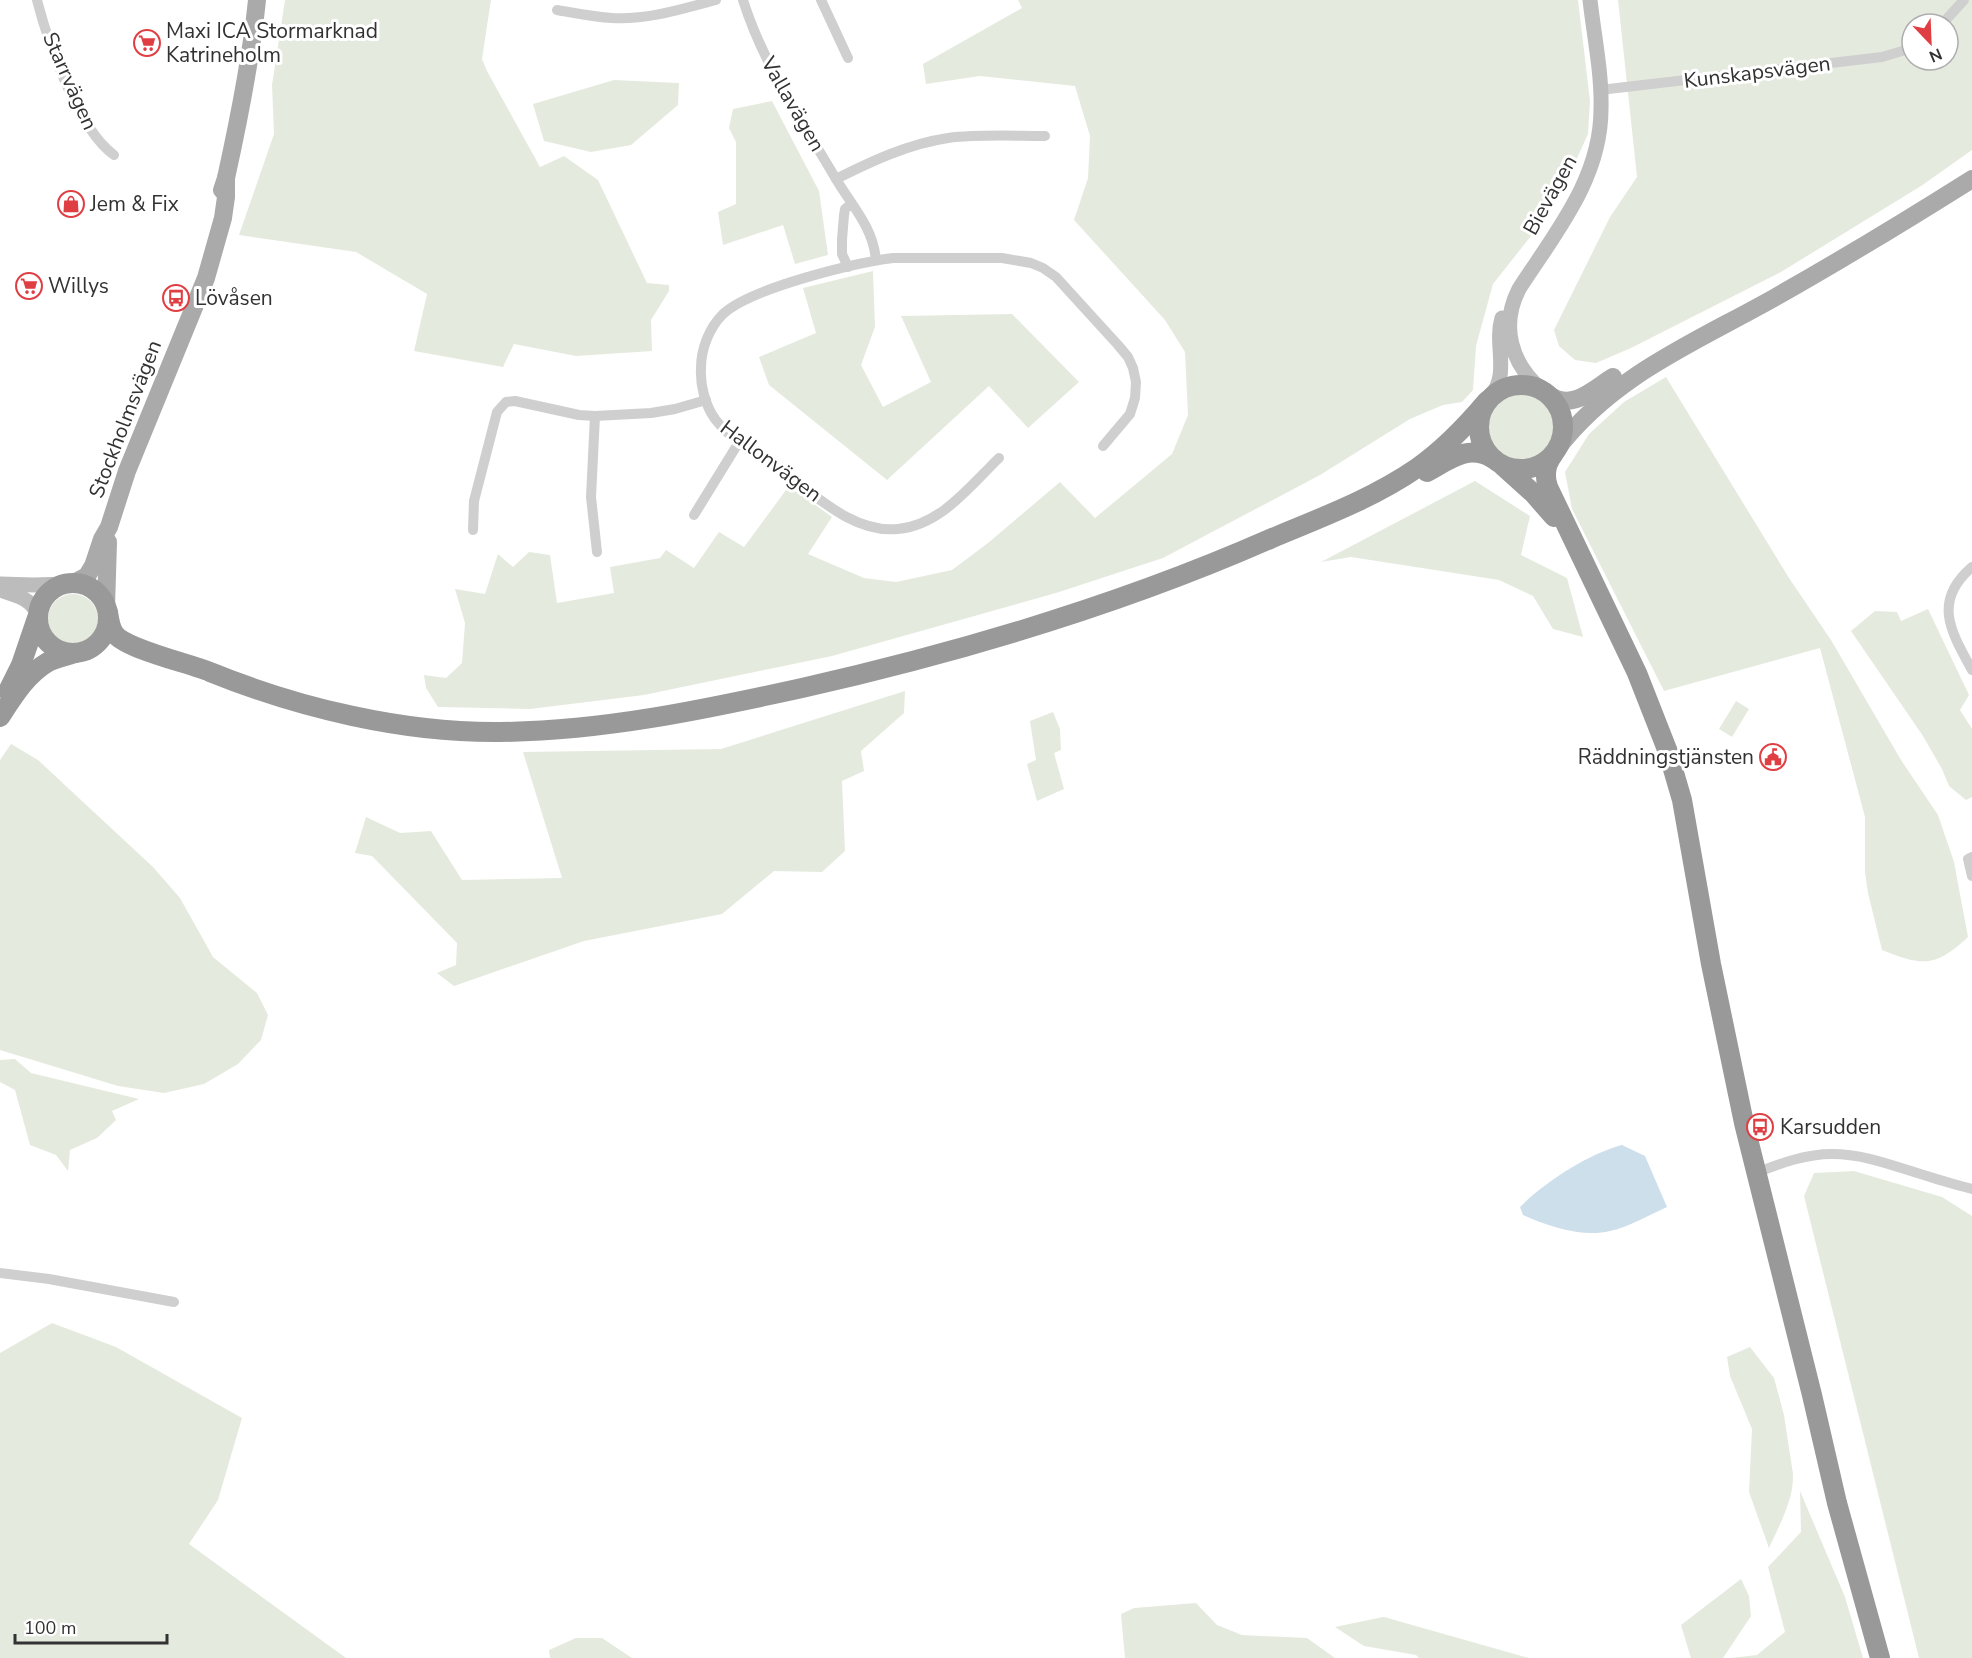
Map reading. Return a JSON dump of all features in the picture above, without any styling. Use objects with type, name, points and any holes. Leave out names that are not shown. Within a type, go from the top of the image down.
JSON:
[{"type":"highway","points":[[0,703],[32,639],[40,604],[48,593],[60,585],[70,583],[92,589],[103,600],[111,628],[118,639],[291,701],[369,720],[451,730],[540,731],[616,724],[722,705],[837,680],[998,637],[1203,569],[1367,497],[1409,473],[1456,436],[1489,398],[1503,388],[1530,385],[1545,392],[1558,406],[1563,420],[1562,435],[1546,467],[1546,482],[1646,693],[1668,752],[1682,800],[1725,1038],[1756,1173],[1837,1503],[1880,1658]]},
{"type":"highway","points":[[1489,398],[1480,414],[1479,431],[1483,445],[1495,460],[1533,493],[1573,540]]},
{"type":"highway","points":[[1367,497],[1383,494],[1462,453],[1476,451],[1511,468],[1526,469],[1540,464],[1554,452]]},
{"type":"highway","points":[[0,717],[20,688],[39,669],[52,660],[96,645],[105,634],[108,620],[107,609]]},
{"type":"highway","points":[[38,616],[40,629],[50,644],[60,651],[160,655]]},
{"type":"main road","name":"Stockholmsvägen","points":[[70,583],[87,576],[90,571],[109,527],[127,471],[185,327],[188,299],[226,178],[253,45],[257,0]]},
{"type":"main road","points":[[1545,392],[1555,399],[1568,402],[1586,396],[1635,364],[1853,242],[1972,168]]},
{"type":"main road","points":[[1554,452],[1590,410],[1632,377],[1803,281],[1972,179]]},
{"type":"main road","name":"Stockholmsvägen","points":[[107,609],[109,527]]},
{"type":"street","name":"Starrvägen","points":[[37,0],[41,17],[63,74],[85,121],[97,139],[114,155]]},
{"type":"street","points":[[557,10],[596,17],[630,18],[666,13],[716,0]]},
{"type":"street","name":"Vallavägen","points":[[743,0],[754,34],[766,59],[851,204],[867,227],[874,243],[876,260]]},
{"type":"street","points":[[821,0],[848,58]]},
{"type":"street","name":"Bievägen","points":[[1489,398],[1498,386],[1502,374],[1499,342],[1501,323],[1508,305],[1575,203],[1588,177],[1600,134],[1600,90],[1590,0]]},
{"type":"street","points":[[1953,12],[1964,0]]},
{"type":"street","name":"Kunskapsvägen","points":[[1600,90],[1882,57],[1900,52]]},
{"type":"street","points":[[836,179],[886,155],[927,142],[975,136],[1045,136]]},
{"type":"street","points":[[849,267],[842,254],[842,240],[845,209],[851,204]]},
{"type":"street","name":"Hallonvägen","points":[[999,458],[940,514],[915,526],[883,530],[856,523],[739,442],[714,418],[706,400],[701,378],[702,356],[706,340],[722,315],[734,306],[759,294],[876,260],[1002,258],[1031,263],[1056,277],[1118,345],[1128,357],[1133,368],[1136,382],[1135,398],[1130,414],[1103,446]]},
{"type":"street","name":"Bievägen","points":[[1516,296],[1509,322],[1512,348],[1523,372],[1545,392]]},
{"type":"street","points":[[473,530],[474,501],[497,412],[507,402],[515,401],[579,415],[595,416],[651,413],[706,400]]},
{"type":"street","points":[[595,416],[591,497],[597,552]]},
{"type":"street","points":[[694,515],[739,442]]},
{"type":"street","points":[[1972,567],[1949,598],[1947,614],[1956,640],[1972,670]]},
{"type":"street","points":[[0,584],[70,583]]},
{"type":"street","points":[[0,590],[26,599],[33,605],[38,616]]},
{"type":"street","points":[[1972,857],[1968,860],[1972,876]]},
{"type":"street","points":[[1756,1173],[1781,1162],[1808,1156],[1851,1155],[1882,1161],[1972,1189]]},
{"type":"street","points":[[0,1273],[49,1279],[174,1302]]},
{"type":"shaded area","points":[[285,0],[491,0],[482,59],[540,167],[564,156],[598,180],[647,283],[669,285],[669,291],[651,320],[652,351],[576,356],[514,344],[503,367],[414,351],[427,294],[356,252],[239,235],[274,134],[272,85]]},
{"type":"shaded area","points":[[1018,0],[1578,0],[1590,101],[1588,134],[1546,217],[1493,284],[1476,346],[1473,390],[1462,402],[1443,405],[1410,419],[1320,475],[1163,558],[1056,593],[832,656],[644,695],[530,709],[438,707],[426,688],[424,675],[446,678],[462,663],[465,623],[455,589],[485,594],[498,554],[513,567],[529,552],[550,555],[557,603],[614,593],[610,567],[660,558],[666,550],[694,568],[719,532],[744,547],[789,486],[832,517],[808,554],[864,578],[896,582],[952,570],[988,543],[1060,482],[1095,518],[1172,454],[1188,415],[1185,352],[1165,320],[1074,220],[1088,178],[1090,136],[1075,86],[980,76],[926,84],[923,64],[1022,8]]},
{"type":"shaded area","points":[[1618,0],[1972,0],[1972,150],[1921,186],[1781,272],[1631,348],[1596,363],[1575,360],[1559,346],[1554,330],[1610,217],[1637,177]]},
{"type":"shaded area","points":[[614,80],[679,83],[678,105],[631,145],[591,152],[544,141],[533,104]]},
{"type":"shaded area","points":[[772,101],[819,191],[828,255],[795,264],[783,225],[723,245],[718,212],[736,204],[736,142],[729,128],[733,109]]},
{"type":"shaded area","points":[[873,271],[875,327],[861,365],[883,407],[931,382],[901,316],[1012,314],[1079,382],[1028,428],[989,386],[887,480],[769,385],[759,357],[816,333],[803,288]]},
{"type":"shaded area","points":[[1666,377],[1789,578],[1831,640],[1901,760],[1938,815],[1954,862],[1968,937],[1937,959],[1918,961],[1882,950],[1865,872],[1865,817],[1820,648],[1664,691],[1572,509],[1565,472],[1589,434],[1624,402]]},
{"type":"shaded area","points":[[1521,393],[1534,396],[1545,403],[1552,414],[1555,427],[1552,440],[1545,451],[1534,458],[1521,461],[1508,458],[1497,451],[1490,440],[1487,427],[1490,414],[1497,403],[1508,396]]},
{"type":"shaded area","points":[[1475,481],[1530,516],[1521,555],[1567,578],[1583,637],[1553,629],[1533,596],[1499,580],[1351,557],[1321,562]]},
{"type":"shaded area","points":[[68,594],[78,594],[91,601],[98,614],[98,624],[91,637],[78,644],[68,644],[59,640],[52,633],[48,624],[48,614],[52,605],[59,598]]},
{"type":"shaded area","points":[[1928,609],[1969,695],[1960,710],[1972,729],[1972,797],[1966,800],[1949,786],[1923,736],[1851,631],[1875,611],[1897,612],[1901,621]]},
{"type":"shaded area","points":[[905,691],[904,713],[861,751],[864,771],[842,781],[845,851],[822,872],[774,871],[722,914],[584,941],[454,986],[437,973],[456,965],[457,943],[372,856],[355,853],[366,817],[400,833],[431,831],[462,880],[562,878],[523,752],[721,749]]},
{"type":"shaded area","points":[[1736,701],[1749,709],[1732,737],[1719,729]]},
{"type":"shaded area","points":[[1053,712],[1060,729],[1061,750],[1054,753],[1064,789],[1037,801],[1027,764],[1036,760],[1030,721]]},
{"type":"shaded area","points":[[11,744],[38,760],[153,867],[180,898],[213,957],[257,993],[268,1015],[261,1040],[238,1064],[204,1084],[164,1093],[118,1086],[0,1050],[0,760]]},
{"type":"shaded area","points":[[15,1059],[31,1073],[139,1099],[112,1111],[116,1120],[97,1138],[70,1150],[68,1171],[56,1155],[30,1145],[15,1090],[0,1082],[0,1060]]},
{"type":"shaded area","points":[[1854,1171],[1942,1197],[1972,1216],[1972,1658],[1919,1658],[1804,1196],[1814,1173]]},
{"type":"shaded area","points":[[52,1323],[116,1347],[242,1418],[218,1500],[189,1544],[346,1658],[0,1658],[0,1353]]},
{"type":"shaded area","points":[[1750,1347],[1774,1378],[1784,1415],[1793,1474],[1788,1503],[1769,1548],[1749,1492],[1752,1429],[1730,1376],[1727,1357]]},
{"type":"shaded area","points":[[1800,1491],[1845,1597],[1863,1658],[1731,1658],[1757,1655],[1785,1632],[1768,1567],[1801,1532]]},
{"type":"shaded area","points":[[1741,1579],[1749,1596],[1751,1616],[1723,1658],[1691,1658],[1681,1625]]},
{"type":"shaded area","points":[[1196,1603],[1217,1625],[1242,1635],[1307,1638],[1335,1658],[1125,1658],[1121,1614],[1134,1608]]},
{"type":"shaded area","points":[[1383,1617],[1529,1658],[1419,1658],[1416,1655],[1364,1646],[1335,1627]]},
{"type":"shaded area","points":[[576,1638],[602,1638],[632,1658],[550,1658],[549,1650]]},
{"type":"water","points":[[1622,1145],[1645,1156],[1667,1207],[1624,1227],[1599,1233],[1565,1230],[1523,1215],[1520,1207],[1554,1179],[1595,1155]]},
{"type":"place","name":"Maxi ICA Stormarknad Katrineholm","points":[[147,43]]},
{"type":"place","name":"Jem & Fix","points":[[71,204]]},
{"type":"place","name":"Willys","points":[[29,286]]},
{"type":"place","name":"Lövåsen","points":[[176,298]]},
{"type":"place","name":"Räddningstjänsten","points":[[1773,757]]},
{"type":"place","name":"Karsudden","points":[[1760,1127]]}]
